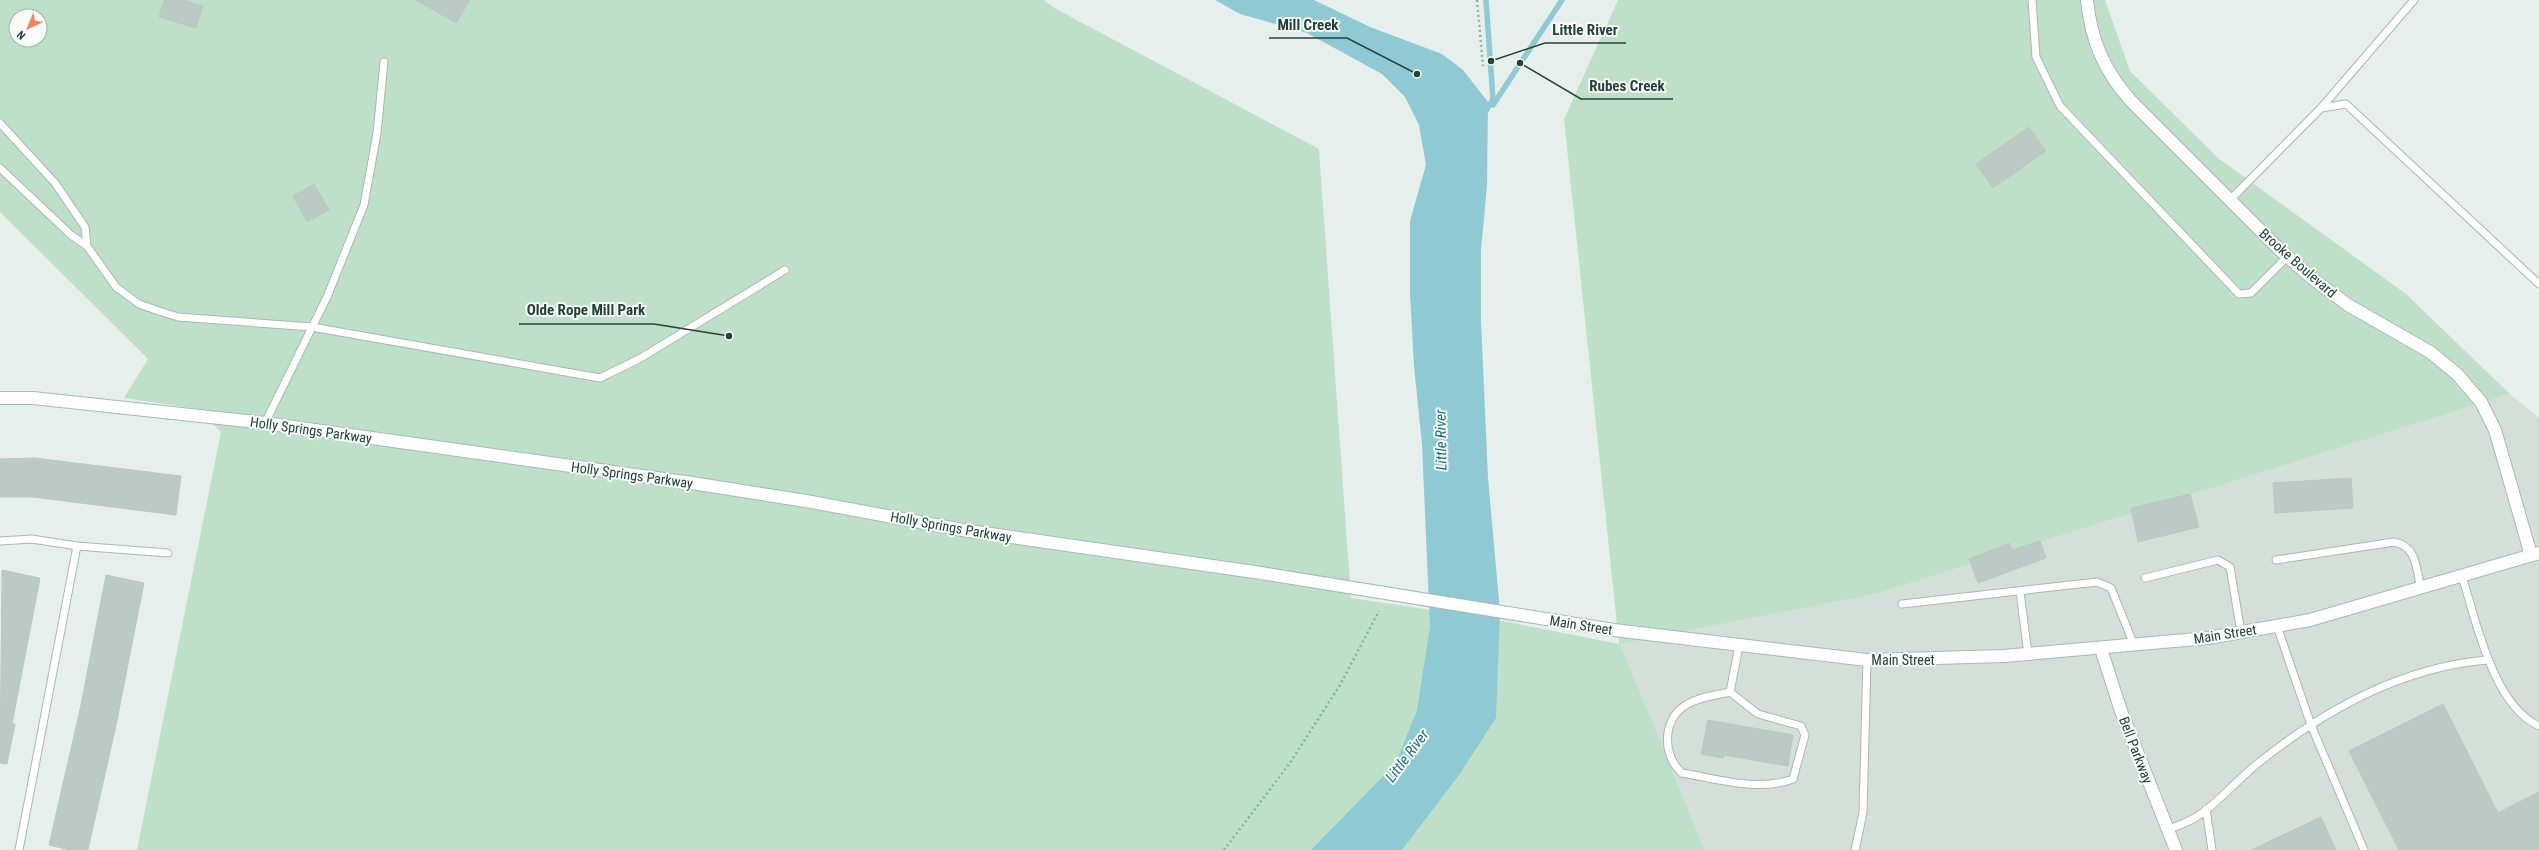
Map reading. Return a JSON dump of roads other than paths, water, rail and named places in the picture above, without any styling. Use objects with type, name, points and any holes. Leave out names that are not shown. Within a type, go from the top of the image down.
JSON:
[{"type":"main road","name":"Brooke Boulevard","points":[[2087,0],[2089,18],[2099,52],[2113,81],[2287,257],[2313,279],[2348,305],[2430,352],[2457,374],[2481,402],[2495,430],[2535,554]]},
{"type":"main road","name":"Holly Springs Parkway","points":[[0,398],[33,398],[265,423],[692,483],[806,501],[963,530],[1261,573]]},
{"type":"main road","name":"Main Street","points":[[1261,573],[1614,630],[1867,660],[1937,660],[2102,649],[2208,638],[2277,626],[2310,620],[2420,589],[2535,554]]},
{"type":"main road","name":"Bell Parkway","points":[[2102,649],[2121,712],[2176,850]]},
{"type":"lane","points":[[2032,0],[2036,57],[2060,106],[2239,294],[2250,293],[2287,257]]},
{"type":"lane","points":[[2230,200],[2321,108],[2414,0]]},
{"type":"lane","points":[[265,423],[327,297],[364,206],[377,133],[384,62]]},
{"type":"lane","points":[[2321,108],[2346,104],[2539,284]]},
{"type":"lane","points":[[0,123],[54,183],[85,227],[87,246]]},
{"type":"lane","points":[[0,168],[71,235],[87,246],[116,287],[139,304],[156,310],[178,317],[312,327],[600,378],[639,359],[785,270]]},
{"type":"lane","points":[[0,541],[32,539],[76,546],[168,553]]},
{"type":"lane","points":[[2276,560],[2394,542],[2405,544],[2412,551],[2420,589]]},
{"type":"lane","points":[[19,850],[76,546]]},
{"type":"lane","points":[[2145,578],[2218,560],[2225,562],[2230,567],[2241,632]]},
{"type":"lane","points":[[2462,576],[2488,660],[2507,696],[2528,721],[2539,726]]},
{"type":"lane","points":[[1902,604],[2020,592],[2097,582],[2111,588],[2134,645]]},
{"type":"lane","points":[[2020,592],[2028,654]]},
{"type":"lane","points":[[2277,626],[2311,725],[2364,850]]},
{"type":"lane","points":[[1730,692],[1739,646]]},
{"type":"lane","points":[[1855,850],[1863,813],[1867,660]]},
{"type":"lane","points":[[2168,830],[2198,816],[2257,764],[2311,725],[2379,687],[2434,667],[2488,660]]},
{"type":"lane","points":[[1730,692],[1758,714],[1801,726],[1805,735],[1792,779],[1777,784],[1761,786],[1682,773],[1674,766],[1667,744],[1671,721],[1686,705],[1730,692]]},
{"type":"lane","points":[[2206,809],[2212,850]]},
{"type":"water","points":[[1215,0],[1314,0],[1370,27],[1442,54],[1463,70],[1488,102],[1487,185],[1481,250],[1481,321],[1488,478],[1500,612],[1496,718],[1459,775],[1402,850],[1311,850],[1396,763],[1417,710],[1430,627],[1422,444],[1414,366],[1410,294],[1410,221],[1426,165],[1419,125],[1405,97],[1382,74],[1307,33],[1240,14]]},
{"type":"waterway","name":"Little River","points":[[1485,113],[1493,99],[1486,0]]},
{"type":"waterway","points":[[1493,105],[1562,0]]},
{"type":"place","name":"Little River","points":[[1491,61]]},
{"type":"place","name":"Rubes Creek","points":[[1520,63]]},
{"type":"place","name":"Mill Creek","points":[[1417,74]]},
{"type":"place","name":"Olde Rope Mill Park","points":[[729,336]]}]
